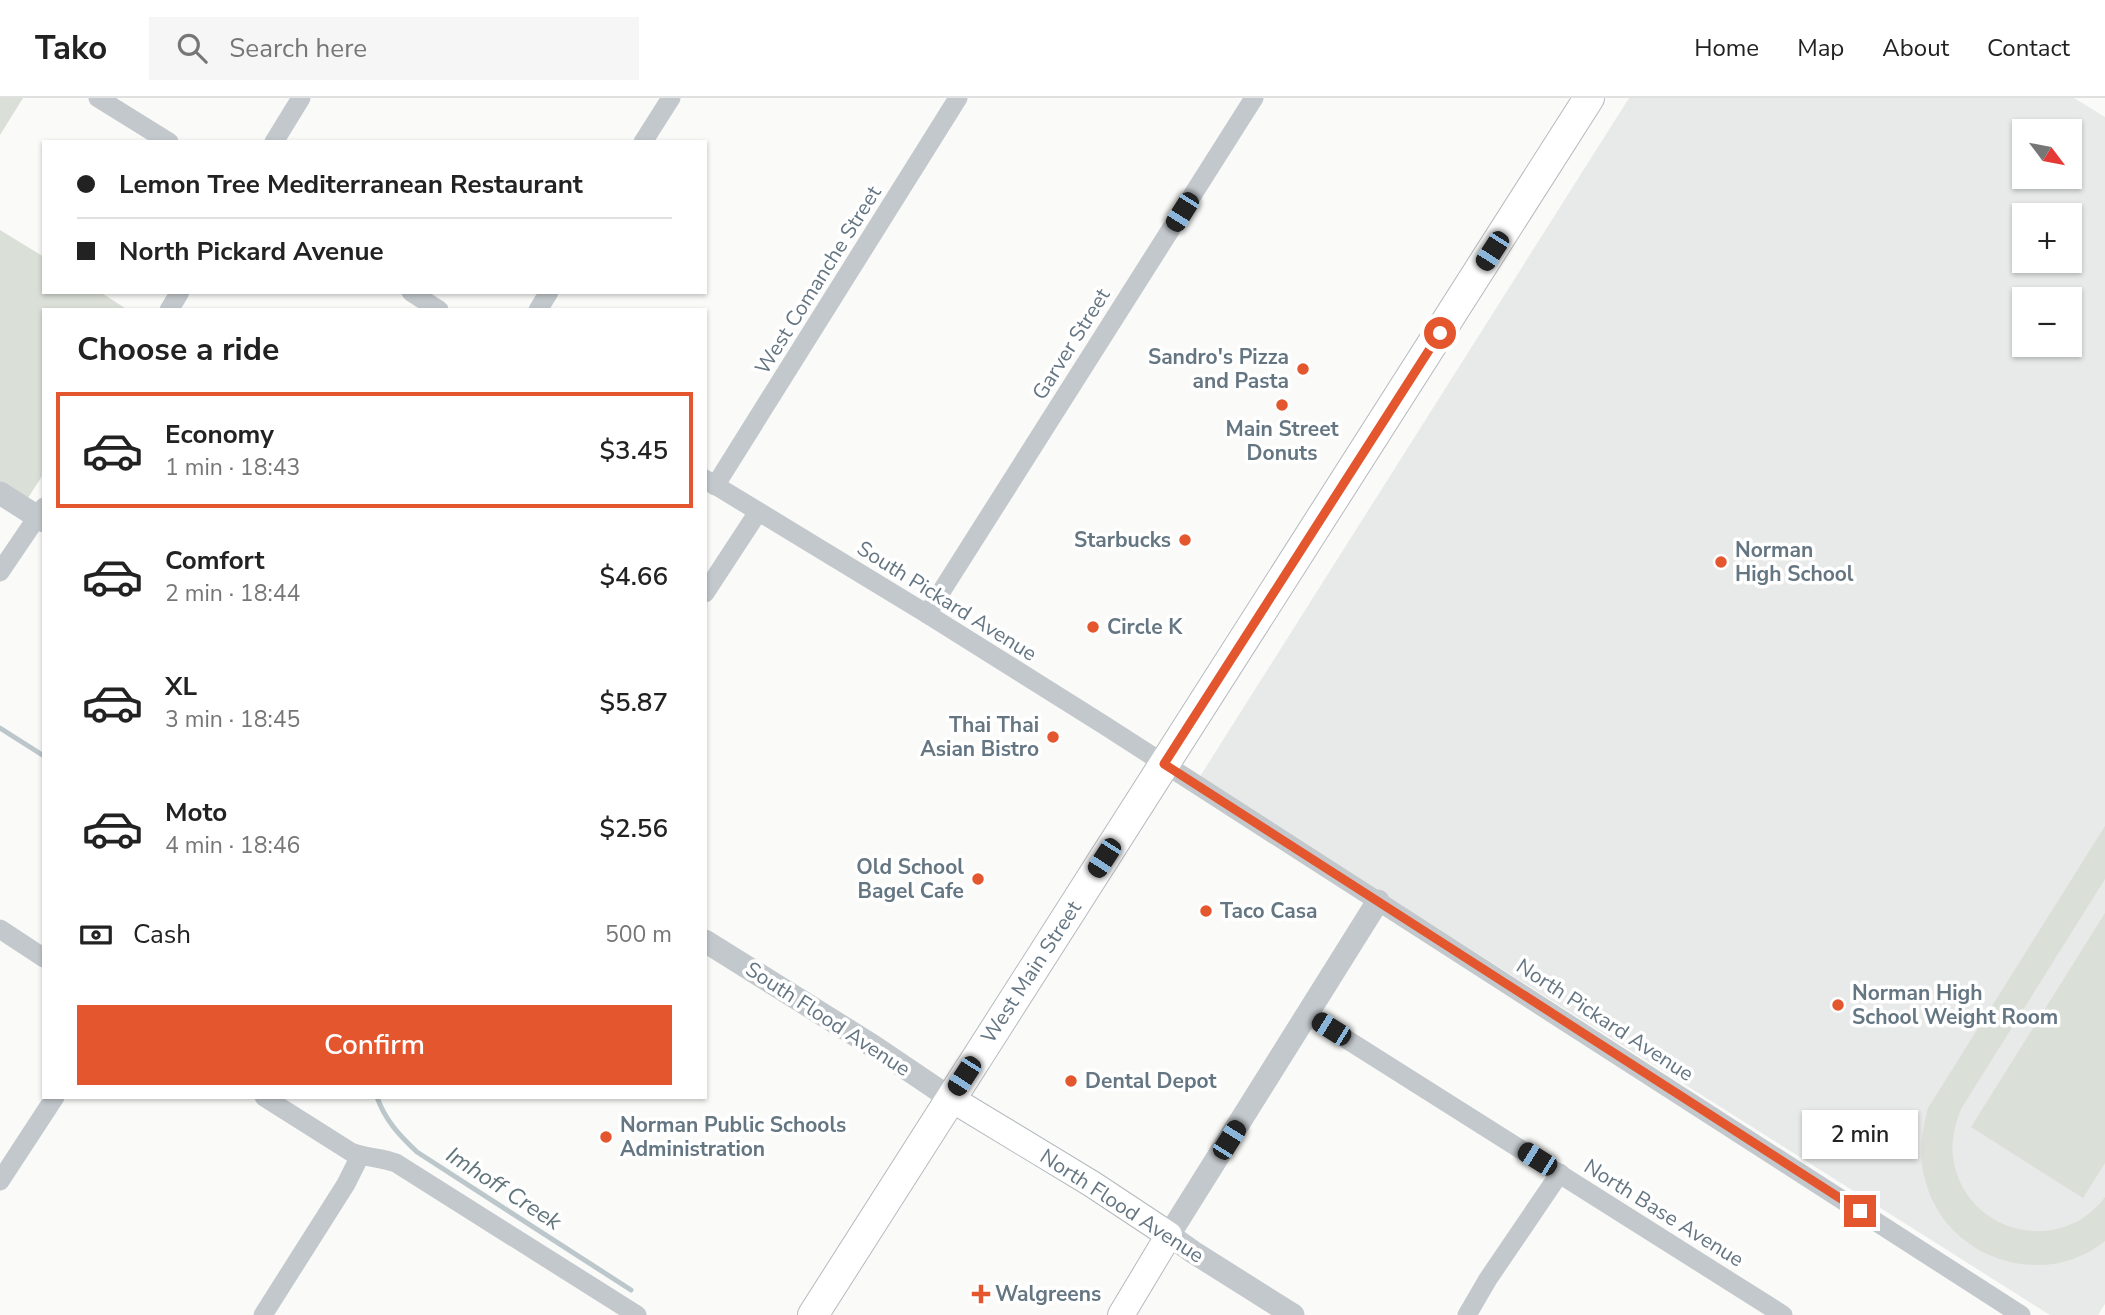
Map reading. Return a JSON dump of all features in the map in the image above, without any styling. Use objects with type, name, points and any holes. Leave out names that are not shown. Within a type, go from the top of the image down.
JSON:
[{"type":"main road","name":"West Main Street","points":[[813,1315],[1589,98]]},
{"type":"main road","name":"North Flood Avenue","points":[[950,1098],[1087,1181],[1169,1235]]},
{"type":"main road","points":[[1121,1315],[1169,1235]]},
{"type":"street","points":[[98,98],[166,140]]},
{"type":"street","points":[[275,140],[301,98]]},
{"type":"street","points":[[644,140],[671,98]]},
{"type":"street","name":"West Comanche Street","points":[[710,482],[958,98]]},
{"type":"street","name":"Garver Street","points":[[927,614],[1254,98]]},
{"type":"street","points":[[414,294],[436,308]]},
{"type":"street","name":"South Pickard Avenue","points":[[710,482],[927,614],[1164,764]]},
{"type":"street","points":[[0,493],[41,515],[0,572]]},
{"type":"street","points":[[707,590],[758,512]]},
{"type":"street","name":"North Pickard Avenue","points":[[1164,764],[2021,1315]]},
{"type":"street","points":[[1169,1235],[1378,901]]},
{"type":"street","points":[[0,929],[42,957]]},
{"type":"street","name":"South Flood Avenue","points":[[707,942],[873,1046],[950,1098]]},
{"type":"street","name":"North Base Avenue","points":[[1308,1015],[1783,1315]]},
{"type":"street","points":[[0,1181],[54,1099]]},
{"type":"street","points":[[267,1099],[351,1152],[396,1163],[637,1315]]},
{"type":"street","points":[[263,1315],[346,1184],[360,1156]]},
{"type":"street","points":[[1466,1315],[1560,1173]]},
{"type":"street","name":"North Flood Avenue","points":[[1169,1235],[1293,1315]]},
{"type":"shaded area","points":[[0,98],[23,98],[0,135]]},
{"type":"shaded area","name":"Norman High School","points":[[1629,98],[2074,98],[2105,117],[2105,1304],[2098,1315],[2050,1315],[1199,778]]},
{"type":"shaded area","points":[[0,230],[42,256],[42,294],[103,294],[125,308],[42,308],[42,476],[26,501],[0,485]]},
{"type":"shaded area","points":[[2105,826],[2105,879],[1961,1109],[1954,1133],[1953,1157],[1961,1183],[1975,1204],[1994,1219],[2016,1228],[2040,1231],[2064,1227],[2086,1216],[2105,1197],[2105,1241],[2081,1256],[2054,1264],[2027,1265],[2001,1259],[1976,1248],[1954,1231],[1937,1209],[1926,1183],[1922,1164],[1922,1136],[1928,1108]]},
{"type":"shaded area","points":[[2105,913],[2105,1163],[2083,1198],[1971,1127]]},
{"type":"waterway","name":"Imhoff Creek","points":[[0,728],[42,755]]},
{"type":"waterway","name":"Imhoff Creek","points":[[378,1099],[393,1127],[417,1152],[631,1290]]},
{"type":"place","name":"Sandro's Pizza and Pasta","points":[[1303,369]]},
{"type":"place","name":"Main Street Donuts","points":[[1282,405]]},
{"type":"place","name":"Starbucks","points":[[1185,540]]},
{"type":"place","name":"Norman High School","points":[[1721,562]]},
{"type":"place","name":"Circle K","points":[[1093,627]]},
{"type":"place","name":"Thai Thai Asian Bistro","points":[[1053,737]]},
{"type":"place","name":"Old School Bagel Cafe","points":[[978,879]]},
{"type":"place","name":"Taco Casa","points":[[1206,911]]},
{"type":"place","name":"Norman High School Weight Room","points":[[1838,1005]]},
{"type":"place","name":"Dental Depot","points":[[1071,1081]]},
{"type":"place","name":"Norman Public Schools Administration","points":[[606,1137]]},
{"type":"place","name":"Walgreens","points":[[981,1294]]},
{"type":"route","points":[[1440,333],[1164,764],[1860,1211]]}]
